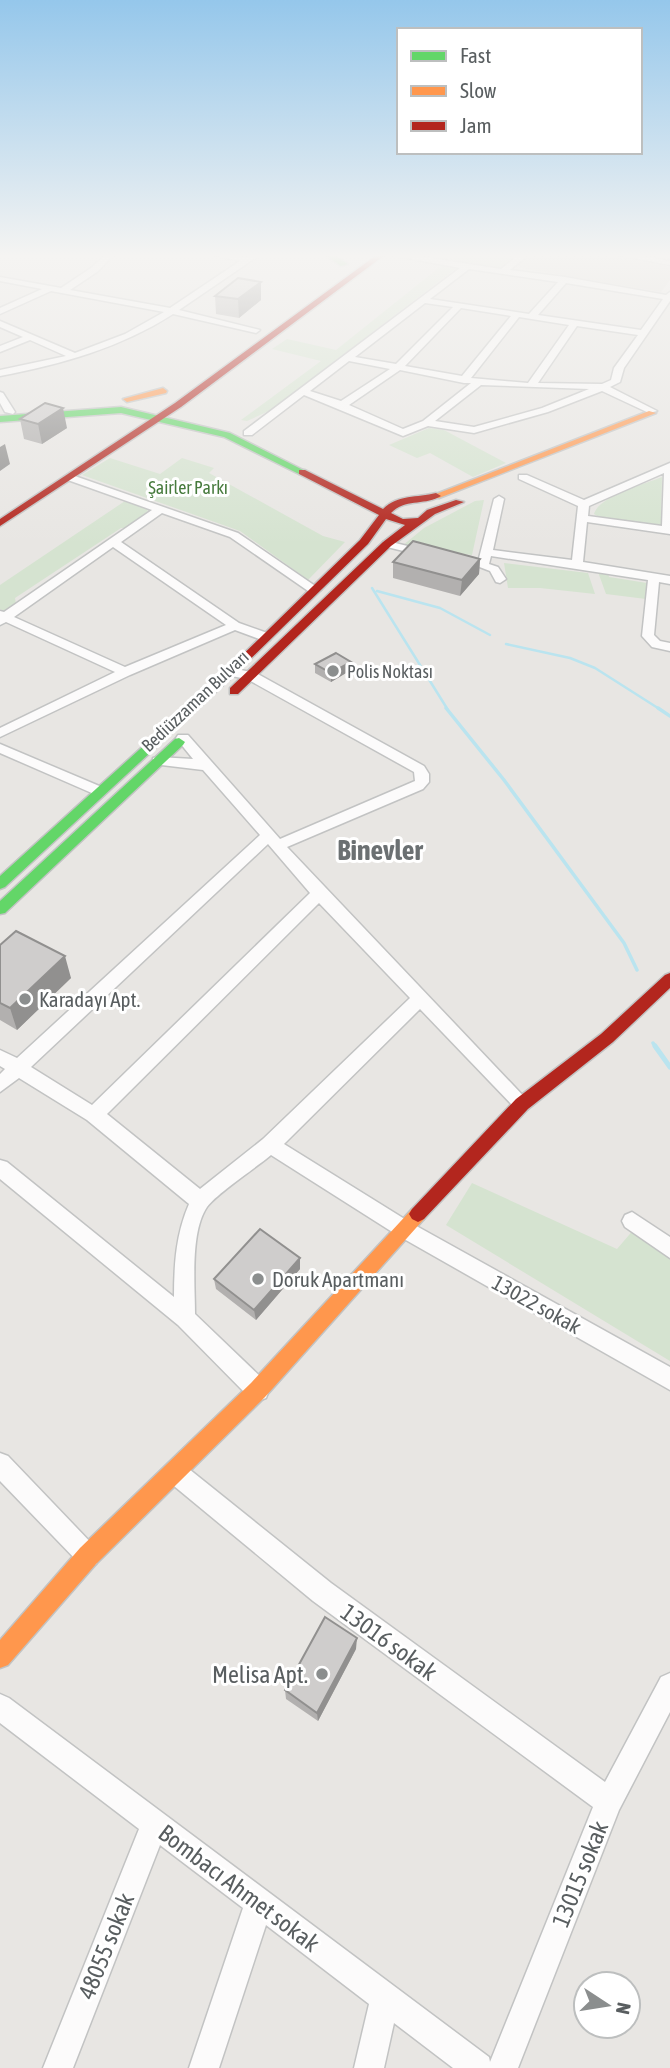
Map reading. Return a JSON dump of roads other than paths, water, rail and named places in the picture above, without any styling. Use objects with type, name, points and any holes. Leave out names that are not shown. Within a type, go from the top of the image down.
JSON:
[{"type":"street","points":[[62,351],[74,356]]},
{"type":"street","points":[[0,373],[51,364],[90,351]]},
{"type":"street","points":[[0,523],[178,405],[252,351]]},
{"type":"street","points":[[248,433],[357,351]]},
{"type":"street","points":[[342,405],[397,368],[414,351]]},
{"type":"street","points":[[464,380],[488,351]]},
{"type":"street","points":[[531,386],[556,351]]},
{"type":"street","points":[[615,382],[619,368],[630,351]]},
{"type":"street","points":[[347,358],[479,382],[531,386],[600,386],[660,413]]},
{"type":"street","points":[[302,391],[342,405],[403,433],[427,423],[479,382]]},
{"type":"street","points":[[427,423],[474,430],[545,410],[615,382],[660,413]]},
{"type":"street","points":[[3,414],[108,421],[130,405],[163,392],[178,405],[248,433],[374,490],[428,506],[431,512]]},
{"type":"street","points":[[0,395],[3,414]]},
{"type":"street","points":[[3,414],[130,405],[159,417],[227,435],[386,513],[394,520],[415,522]]},
{"type":"street","points":[[386,513],[389,506],[431,498],[660,413]]},
{"type":"street","name":"Bediüzzaman Bulvarı","points":[[0,909],[251,676],[387,544],[415,522],[426,519],[431,512],[523,477],[660,413]]},
{"type":"street","points":[[523,477],[584,504],[669,467],[668,531],[580,519]]},
{"type":"street","points":[[69,477],[234,535],[315,590]]},
{"type":"street","points":[[499,499],[485,552],[477,564],[494,569],[500,579]]},
{"type":"street","points":[[577,564],[580,519],[584,504]]},
{"type":"street","points":[[2,618],[115,543],[162,508]]},
{"type":"street","name":"Bediüzzaman Bulvarı","points":[[0,884],[231,671],[364,542],[386,513]]},
{"type":"street","points":[[115,543],[235,626],[266,637]]},
{"type":"street","points":[[387,544],[445,558]]},
{"type":"street","points":[[485,552],[670,579]]},
{"type":"street","points":[[654,576],[648,636],[656,644],[670,647]]},
{"type":"street","points":[[2,618],[125,672]]},
{"type":"street","points":[[0,733],[125,672],[235,626]]},
{"type":"street","points":[[0,1084],[274,839],[418,786],[423,778],[419,769],[251,676],[231,671]]},
{"type":"street","points":[[183,738],[319,893],[522,1104]]},
{"type":"street","points":[[0,748],[99,791]]},
{"type":"street","points":[[158,761],[189,762],[206,766]]},
{"type":"street","points":[[94,1115],[319,893]]},
{"type":"street","points":[[0,1657],[88,1556],[258,1390],[522,1104],[607,1038],[669,982]]},
{"type":"street","points":[[185,1318],[184,1260],[191,1223],[200,1201],[270,1145],[421,998]]},
{"type":"street","points":[[0,1058],[94,1115],[200,1201]]},
{"type":"street","name":"13022 sokak","points":[[270,1145],[404,1229],[670,1379]]},
{"type":"street","points":[[0,1168],[185,1318],[258,1390]]},
{"type":"street","points":[[632,1221],[670,1249]]},
{"type":"street","points":[[0,1464],[88,1556]]},
{"type":"street","name":"13016 sokak","points":[[176,1473],[321,1592],[609,1802]]},
{"type":"street","name":"13015 sokak","points":[[503,2068],[609,1802],[670,1686]]},
{"type":"street","name":"Bombacı Ahmet sokak","points":[[0,1707],[478,2068]]},
{"type":"street","name":"48055 sokak","points":[[58,2068],[155,1823]]},
{"type":"street","points":[[204,2068],[259,1902]]},
{"type":"street","points":[[369,2068],[385,2000]]},
{"type":"waterway","points":[[372,588],[448,710]]},
{"type":"waterway","points":[[377,591],[440,608],[490,635]]},
{"type":"waterway","points":[[506,644],[570,658],[595,668],[661,710]]},
{"type":"waterway","points":[[446,708],[504,780],[624,943],[637,970]]},
{"type":"waterway","points":[[661,710],[670,716]]},
{"type":"waterway","points":[[653,1043],[656,1048]]},
{"type":"waterway","points":[[655,1046],[670,1067]]},
{"type":"place","name":"Polis Noktası","points":[[333,671]]},
{"type":"place","name":"Karadayı Apt.","points":[[25,999]]},
{"type":"place","name":"Doruk Apartmanı","points":[[258,1279]]},
{"type":"place","name":"Melisa Apt.","points":[[322,1674]]},
{"type":"district","name":"Binevler","points":[[380,850]]},
{"type":"park label","name":"Şairler Parkı","points":[[188,487]]}]
